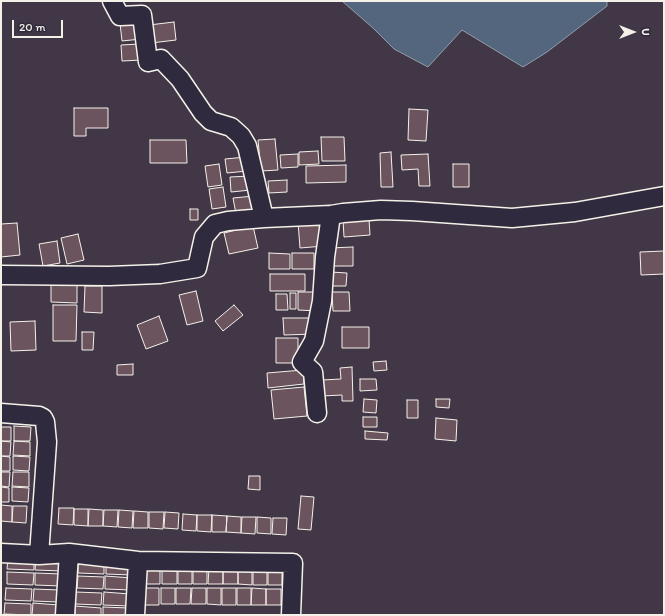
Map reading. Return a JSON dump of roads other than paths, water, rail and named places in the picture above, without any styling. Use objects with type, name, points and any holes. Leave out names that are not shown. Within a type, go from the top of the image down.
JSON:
[{"type":"street","points":[[112,1],[120,16],[142,16],[148,62],[161,59],[180,79],[203,113],[211,121],[231,127],[240,136],[247,146],[264,218]]},
{"type":"street","points":[[1,275],[109,276],[160,274],[197,268],[204,237],[215,224],[264,218],[331,215],[389,210],[512,218],[575,212],[664,196]]},
{"type":"street","points":[[317,413],[313,372],[302,362],[314,341],[322,301],[325,257],[331,215]]},
{"type":"street","points":[[1,413],[39,416],[43,418],[45,422],[47,442],[39,555]]},
{"type":"street","points":[[1,553],[39,555],[69,553],[138,561],[293,563],[291,615]]},
{"type":"street","points":[[65,615],[69,553]]},
{"type":"street","points":[[134,615],[138,561]]},
{"type":"water","points":[[342,1],[607,1],[607,6],[547,52],[523,67],[462,30],[428,67],[394,49]]}]
